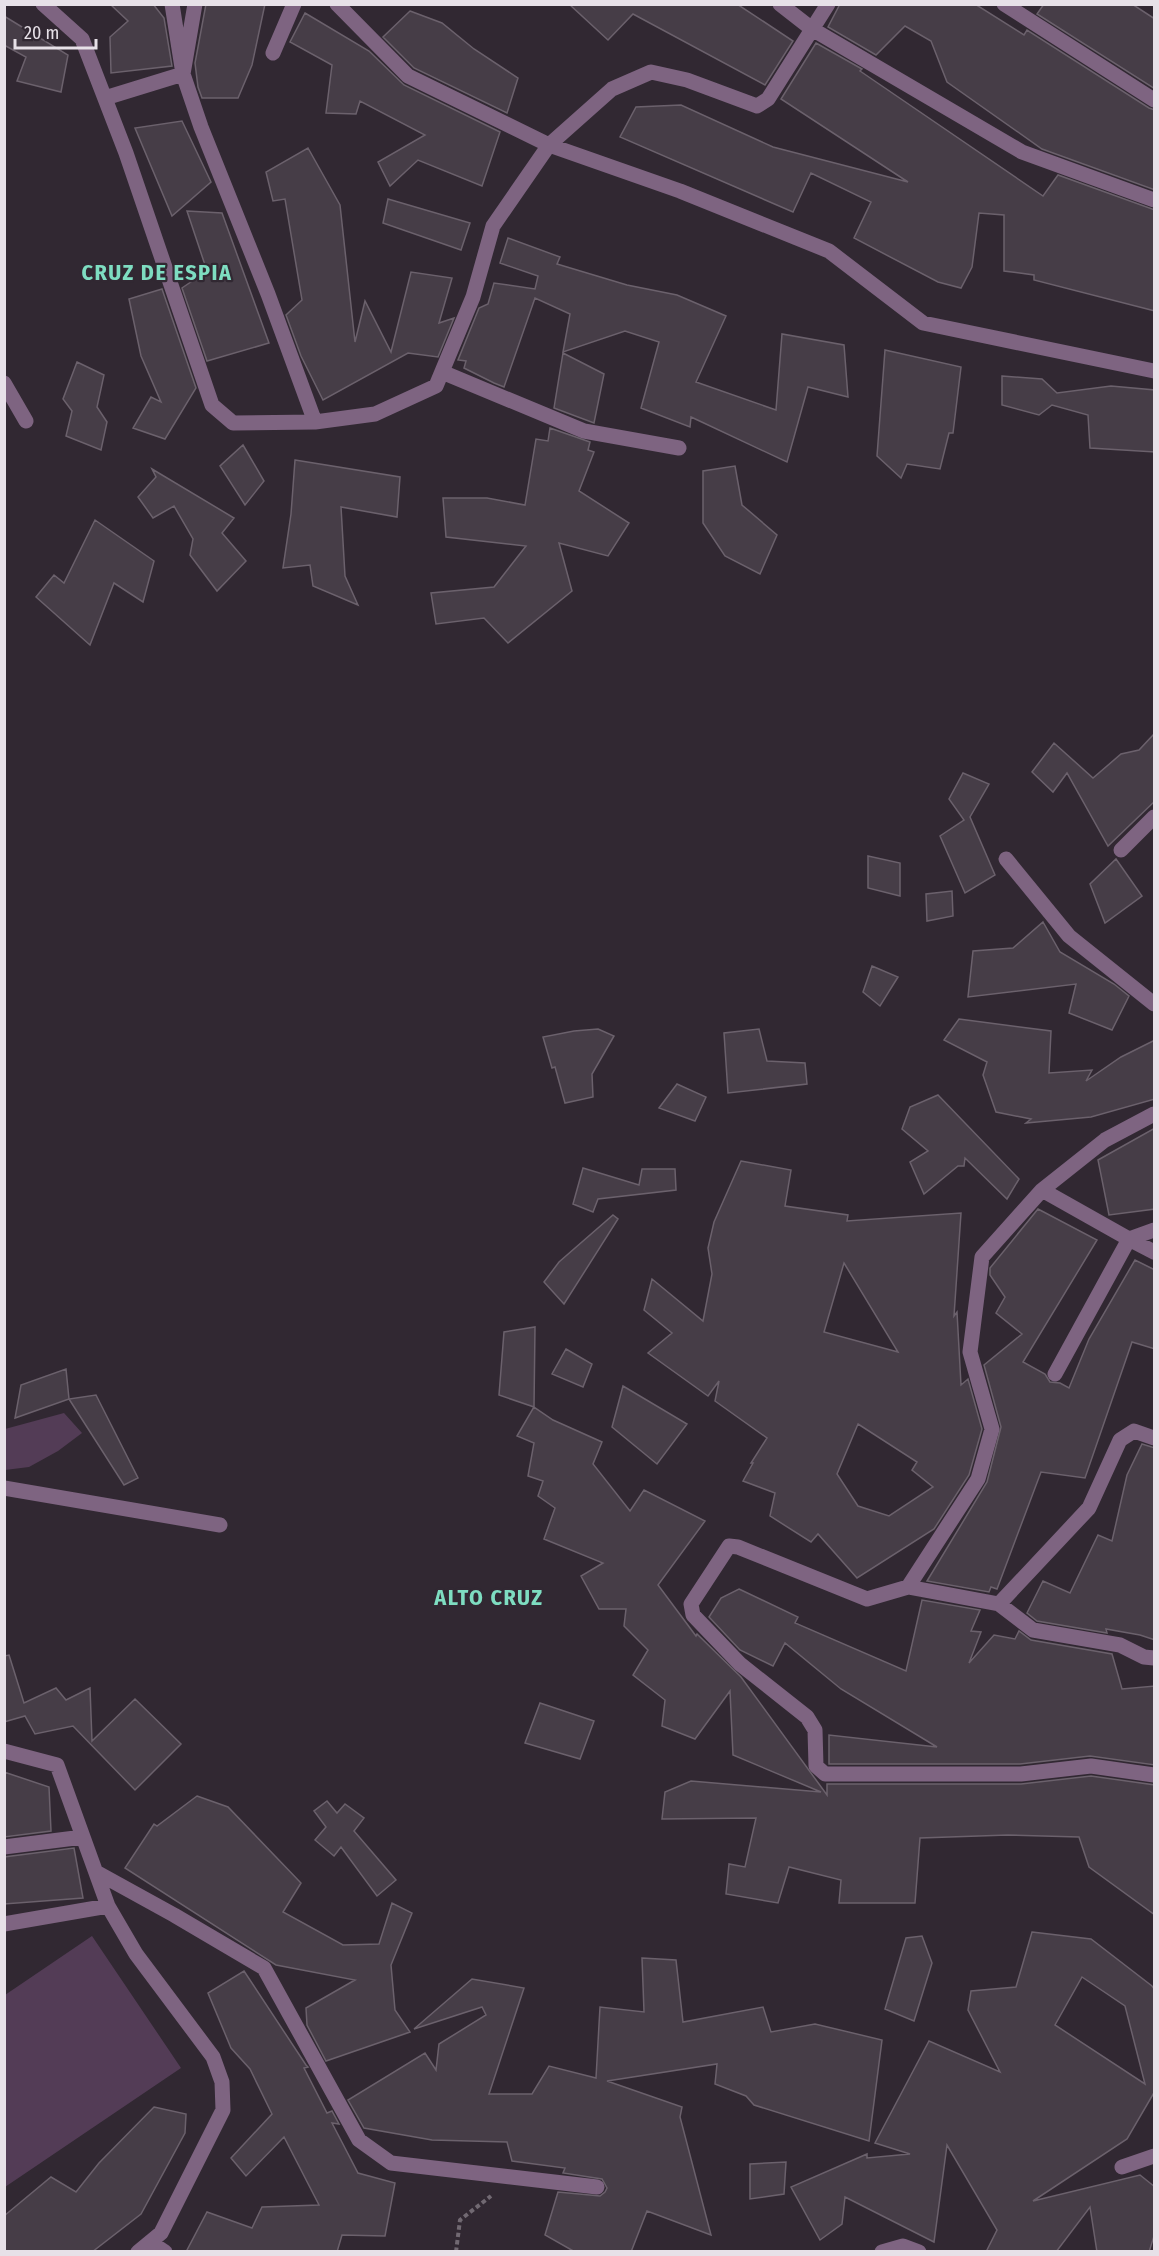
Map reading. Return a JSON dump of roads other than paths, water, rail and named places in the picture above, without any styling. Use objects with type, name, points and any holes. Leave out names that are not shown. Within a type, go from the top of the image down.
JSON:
[{"type":"street","points":[[43,4],[82,39],[126,153],[212,405],[233,423],[315,422],[375,414],[436,386],[473,297],[493,226],[549,145],[612,89],[651,72],[687,80],[757,106],[768,99],[828,4]]},
{"type":"street","points":[[172,4],[183,74],[201,128],[268,294],[315,422]]},
{"type":"street","points":[[183,74],[195,4]]},
{"type":"street","points":[[273,53],[294,4]]},
{"type":"street","points":[[337,4],[408,76],[549,145],[680,191],[829,251],[923,323],[1155,371]]},
{"type":"street","points":[[780,4],[812,28],[1022,152],[1155,200]]},
{"type":"street","points":[[1004,4],[1155,100]]},
{"type":"street","points":[[105,98],[183,74]]},
{"type":"street","points":[[441,372],[584,431],[679,448]]},
{"type":"street","points":[[4,383],[26,421]]},
{"type":"street","points":[[1121,850],[1155,817]]},
{"type":"street","points":[[1006,859],[1069,936],[1155,1004]]},
{"type":"street","points":[[908,1587],[978,1479],[992,1429],[970,1352],[982,1257],[1042,1190],[1105,1140],[1155,1114]]},
{"type":"street","points":[[1042,1190],[1155,1252]]},
{"type":"street","points":[[1055,1374],[1130,1239],[1155,1230]]},
{"type":"street","points":[[999,1604],[1089,1508],[1120,1440],[1134,1431],[1155,1438]]},
{"type":"street","points":[[4,1488],[220,1525]]},
{"type":"street","points":[[1155,1658],[1144,1658],[1120,1645],[1033,1630],[999,1604],[908,1587],[867,1599],[738,1547],[729,1546],[691,1604],[693,1615],[740,1664],[807,1717],[814,1730],[816,1766],[825,1774],[1021,1774],[1091,1766],[1155,1775]]},
{"type":"street","points":[[4,1751],[57,1765],[108,1906],[136,1954],[213,2057],[222,2082],[223,2109],[161,2233],[144,2247]]},
{"type":"street","points":[[4,1847],[83,1837]]},
{"type":"street","points":[[96,1872],[264,1968],[359,2140],[391,2163],[597,2187]]},
{"type":"street","points":[[4,1924],[108,1906]]},
{"type":"street","points":[[1122,2167],[1155,2156]]},
{"type":"street","points":[[882,2252],[903,2246],[919,2252]]},
{"type":"street","points":[[144,2247],[165,2252]]},
{"type":"district","name":"CRUZ DE ESPIA","points":[[157,272]]},
{"type":"district","name":"ALTO CRUZ","points":[[489,1597]]}]
